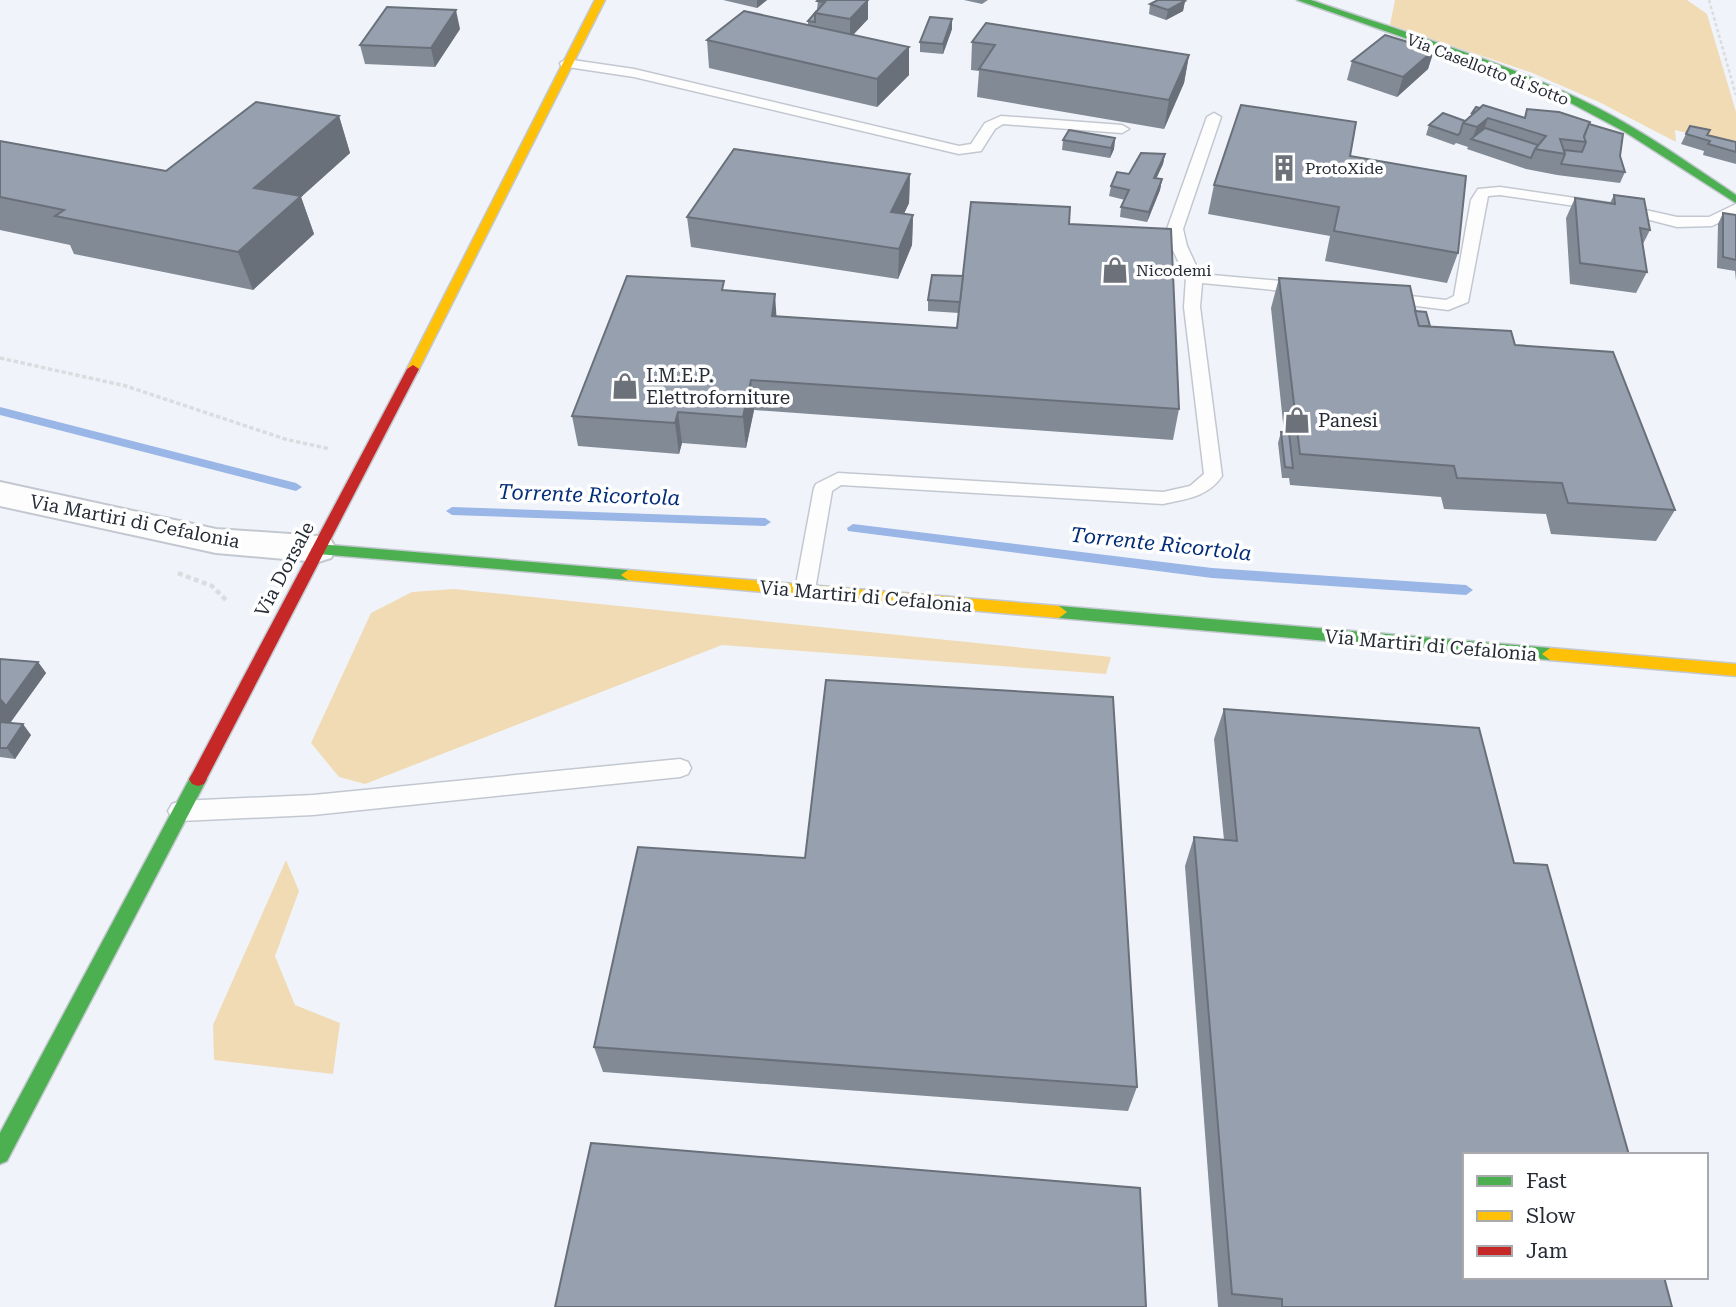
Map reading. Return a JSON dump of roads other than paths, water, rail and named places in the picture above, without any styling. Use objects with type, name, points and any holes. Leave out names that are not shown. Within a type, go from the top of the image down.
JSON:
[{"type":"street","name":"Via Dorsale","points":[[0,1154],[368,457],[600,0]]},
{"type":"street","name":"Via Casellotto di Sotto","points":[[1302,0],[1506,72],[1591,108],[1647,140],[1736,200]]},
{"type":"street","name":"Via Martiri di Cefalonia","points":[[0,494],[216,541],[1736,670]]},
{"type":"lane","points":[[566,63],[634,73],[958,150],[976,148],[990,126],[1001,120],[1122,130]]},
{"type":"lane","points":[[805,590],[823,488],[838,479],[1163,498],[1196,491],[1213,476],[1192,307],[1194,278],[1172,245],[1175,229],[1214,117]]},
{"type":"lane","points":[[1366,295],[1448,305],[1462,299],[1478,200],[1483,192],[1500,191],[1609,207],[1677,222],[1712,221],[1736,208]]},
{"type":"lane","points":[[1194,278],[1325,290]]},
{"type":"lane","points":[[180,811],[313,805],[680,768]]},
{"type":"waterway","name":"Torrente Ricortola","points":[[0,411],[296,487]]},
{"type":"waterway","name":"Torrente Ricortola","points":[[452,511],[765,522]]},
{"type":"waterway","name":"Torrente Ricortola","points":[[853,528],[1212,573],[1466,590]]},
{"type":"place","name":"ProtoXide","points":[[1284,168]]},
{"type":"place","name":"Nicodemi","points":[[1115,270]]},
{"type":"place","name":"I.M.E.P. Elettroforniture","points":[[625,386]]},
{"type":"place","name":"Panesi","points":[[1297,420]]}]
